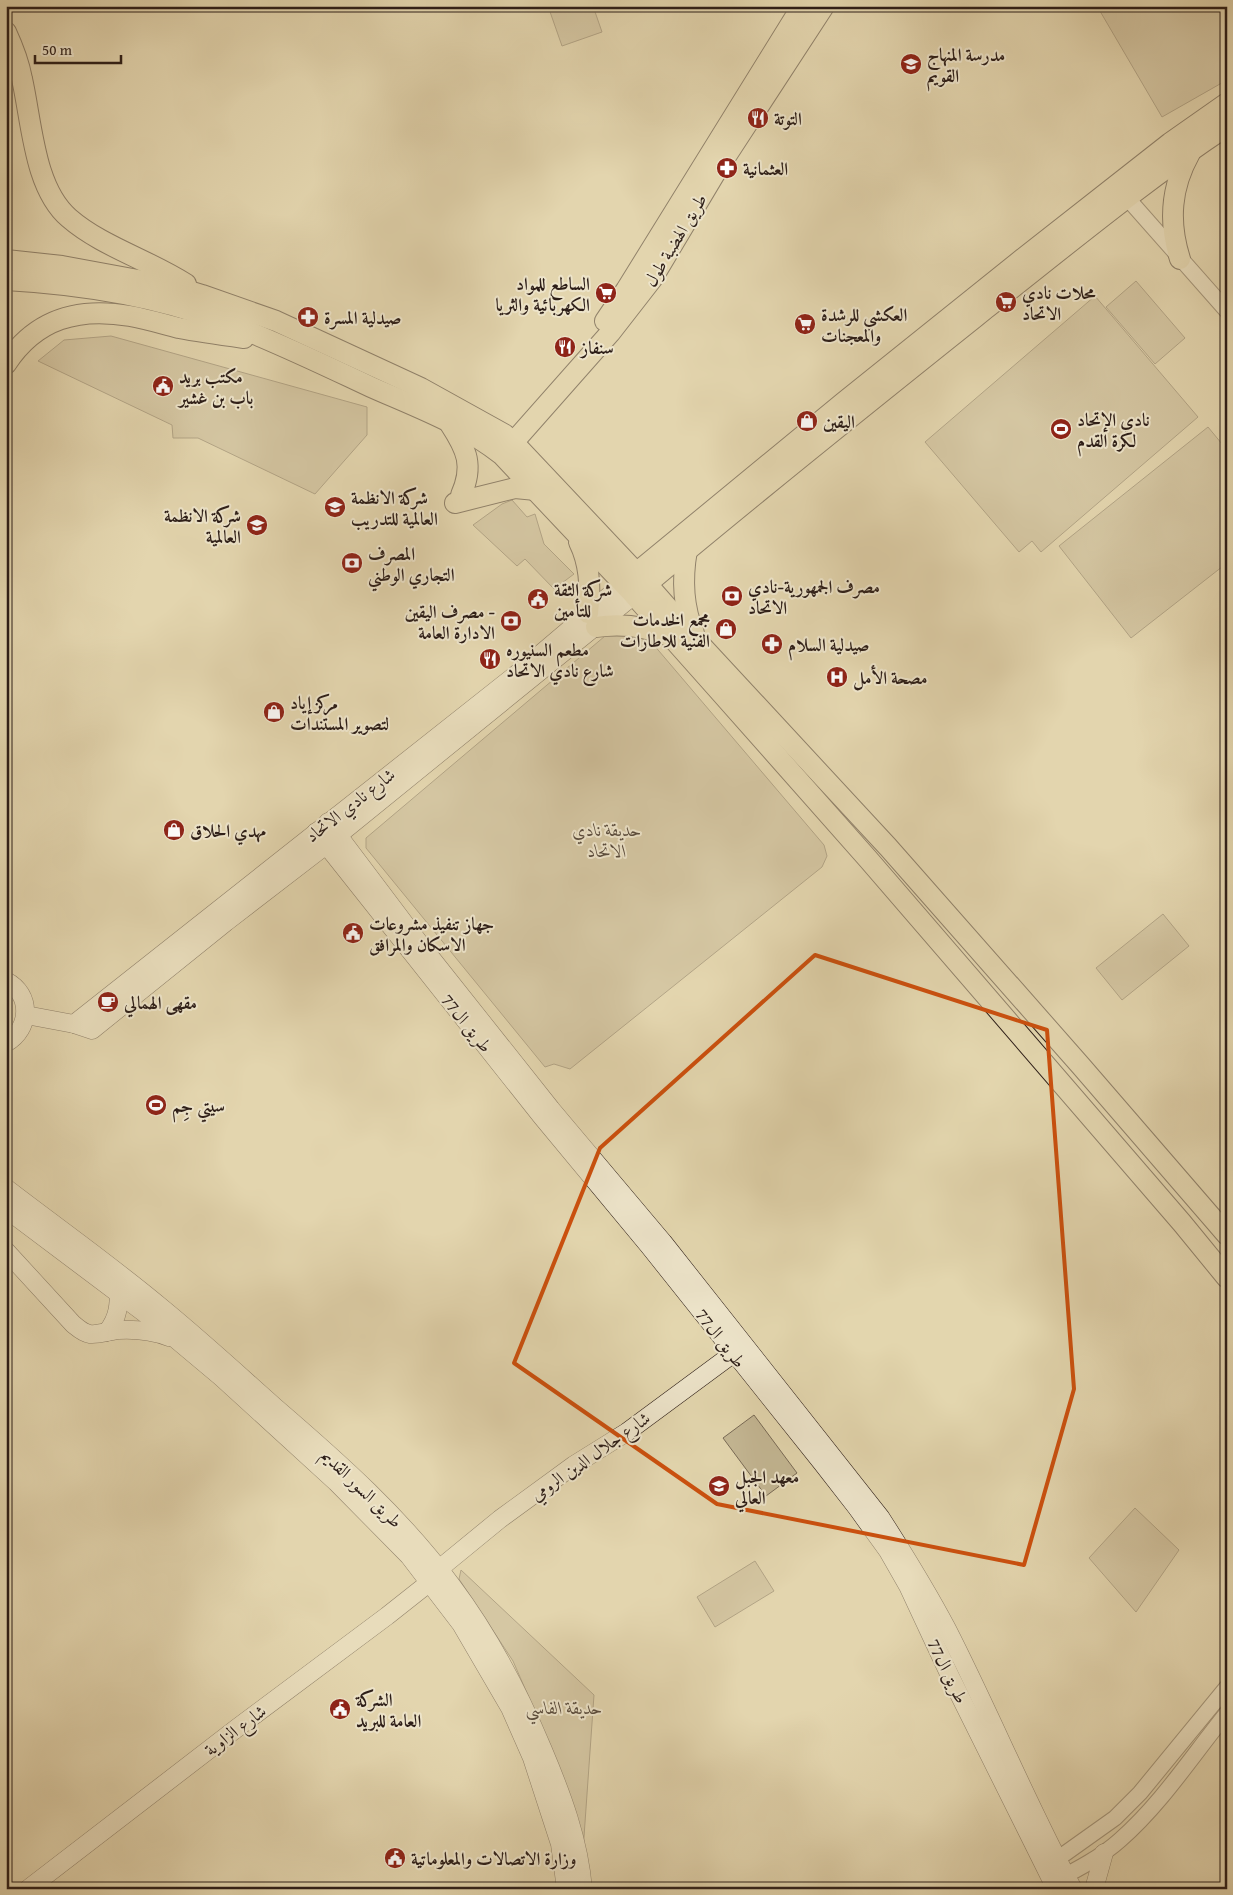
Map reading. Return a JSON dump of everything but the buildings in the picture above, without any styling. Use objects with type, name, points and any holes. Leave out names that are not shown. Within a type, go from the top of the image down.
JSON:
[{"type":"main road","name":"طريق الهضبة طول","points":[[503,445],[606,320],[802,6]]},
{"type":"main road","name":"طريق الهضبة طول","points":[[503,445],[610,333],[652,279],[717,170],[824,6]]},
{"type":"main road","points":[[6,32],[22,77],[44,181],[60,209],[70,219],[93,235],[175,277],[202,295]]},
{"type":"main road","points":[[635,584],[686,550],[1122,192],[1170,143],[1227,103]]},
{"type":"main road","points":[[635,584],[851,396],[1122,192],[1227,126]]},
{"type":"main road","points":[[1180,258],[1174,235],[1172,210],[1178,178],[1193,148]]},
{"type":"main road","points":[[6,260],[62,266],[141,290],[269,340],[503,445],[536,490],[574,533],[635,584],[698,642],[888,847],[1227,1235]]},
{"type":"main road","points":[[6,280],[141,290],[176,287],[202,295],[276,321],[421,388],[503,445],[635,584],[669,636],[868,858],[1182,1223],[1227,1278]]},
{"type":"main road","points":[[6,364],[26,340],[47,324],[70,315],[92,313],[130,316],[188,329],[269,340]]},
{"type":"main road","points":[[447,420],[464,449],[468,462],[468,480],[458,499],[483,497],[516,488],[536,490]]},
{"type":"main road","points":[[574,533],[586,558],[589,572],[592,620],[655,630],[669,636]]},
{"type":"main road","points":[[686,550],[685,597],[689,617],[698,642]]},
{"type":"main road","name":"شارع نادي الاتحاد","points":[[74,1024],[327,833],[635,584]]},
{"type":"main road","name":"شارع نادي الاتحاد","points":[[74,1024],[92,1030],[226,922],[327,833]]},
{"type":"main road","name":"طريق ال77","points":[[327,833],[542,1117],[655,1254],[738,1349],[888,1551],[908,1586],[1058,1877]]},
{"type":"main road","points":[[6,981],[19,991],[25,1003],[26,1016],[24,1023],[10,1041]]},
{"type":"main road","points":[[26,1016],[74,1024]]},
{"type":"main road","name":"طريق السور القديم","points":[[6,1188],[169,1314],[367,1489],[434,1576],[510,1708],[532,1758],[576,1840],[583,1889]]},
{"type":"main road","name":"طريق السور القديم","points":[[6,1209],[119,1294],[221,1377],[336,1482],[409,1556],[434,1576]]},
{"type":"main road","points":[[6,1251],[73,1324],[88,1334],[142,1330],[177,1340]]},
{"type":"main road","points":[[107,1332],[118,1314],[119,1274]]},
{"type":"main road","name":"شارع جلال الدين الرومي","points":[[434,1576],[500,1519],[574,1466],[627,1432],[738,1349]]},
{"type":"main road","name":"شارع الزاوية","points":[[28,1889],[434,1576]]},
{"type":"main road","name":"طريق السور القديم","points":[[554,1799],[566,1889]]},
{"type":"main road","points":[[1094,1889],[1104,1853]]},
{"type":"street","points":[[1122,192],[1227,311]]},
{"type":"street","points":[[1058,1877],[1140,1793],[1227,1688]]},
{"type":"street","points":[[1058,1877],[1104,1853],[1120,1840],[1161,1798],[1227,1713]]},
{"type":"highlighted area","points":[[815,955],[1047,1030],[1074,1389],[1024,1565],[717,1504],[514,1363],[600,1148]]},
{"type":"green space","points":[[548,6],[593,6],[602,32],[562,46]]},
{"type":"green space","points":[[1097,6],[1227,6],[1227,80],[1162,117]]},
{"type":"green space","points":[[1136,281],[1185,338],[1155,364],[1106,307]]},
{"type":"green space","points":[[1095,296],[1198,417],[1041,552],[1032,541],[1019,552],[925,442]]},
{"type":"green space","points":[[111,336],[367,407],[367,435],[315,494],[198,438],[173,438],[172,425],[38,361],[64,340]]},
{"type":"green space","points":[[1208,427],[1227,450],[1227,563],[1131,638],[1059,546]]},
{"type":"green space","points":[[512,500],[527,517],[535,514],[544,544],[574,574],[554,589],[525,559],[517,566],[473,525],[502,504]]},
{"type":"green space","name":"حديقة نادي الاتحاد","points":[[637,629],[653,644],[824,845],[827,856],[822,867],[570,1069],[554,1064],[545,1067],[366,848],[366,838],[605,636],[621,630]]},
{"type":"green space","points":[[1163,914],[1189,946],[1122,1000],[1096,968]]},
{"type":"green space","points":[[754,1415],[797,1473],[766,1496],[723,1438]]},
{"type":"green space","points":[[1135,1508],[1179,1550],[1136,1612],[1089,1558]]},
{"type":"green space","points":[[755,1561],[774,1591],[715,1627],[697,1597]]},
{"type":"green space","name":"حديقة الفاسي","points":[[461,1570],[594,1695],[583,1851],[555,1757],[513,1661],[459,1579]]},
{"type":"place","name":"مدرسة المنهاج القويم","points":[[911,64]]},
{"type":"place","name":"التوتة","points":[[758,118]]},
{"type":"place","name":"العثمانية","points":[[727,168]]},
{"type":"place","name":"الساطع للمواد الكهربائية والثريا","points":[[606,293]]},
{"type":"place","name":"محلات نادي الاتحاد","points":[[1006,302]]},
{"type":"place","name":"صيدلية المسرة","points":[[308,317]]},
{"type":"place","name":"العكشي للرشدة والمعجنات","points":[[805,324]]},
{"type":"place","name":"سنفاز","points":[[565,347]]},
{"type":"place","name":"مكتب بريد باب بن غشير","points":[[163,386]]},
{"type":"place","name":"اليقين","points":[[807,421]]},
{"type":"place","name":"نادي الإتحاد لكرة القدم","points":[[1061,429]]},
{"type":"place","name":"شركة الانظمة العالمية للتدريب","points":[[335,507]]},
{"type":"place","name":"شركة الانظمة العالمية","points":[[257,525]]},
{"type":"place","name":"المصرف التجاري الوطني","points":[[352,563]]},
{"type":"place","name":"مصرف الجمهورية-نادي الاتحاد","points":[[732,596]]},
{"type":"place","name":"شركة الثقة للتأمين","points":[[538,599]]},
{"type":"place","name":"مصرف اليقين - الادارة العامة","points":[[511,621]]},
{"type":"place","name":"مجمع الخدمات الفنية للاطارات","points":[[726,629]]},
{"type":"place","name":"صيدلية السلام","points":[[772,644]]},
{"type":"place","name":"مطعم السنيوره شارع نادي الاتحاد","points":[[490,659]]},
{"type":"place","name":"مصحة الأمل","points":[[837,677]]},
{"type":"place","name":"مركز إياد لتصوير المستندات","points":[[274,712]]},
{"type":"place","name":"مهدي الحلاق","points":[[174,830]]},
{"type":"place","name":"جهاز تنفيذ مشروعات الاسكان والمرافق","points":[[353,933]]},
{"type":"place","name":"مقهى الهمالي","points":[[108,1002]]},
{"type":"place","name":"سيتي جِم","points":[[156,1105]]},
{"type":"place","name":"معهد الجبل العالي","points":[[719,1486]]},
{"type":"place","name":"الشركة العامة للبريد","points":[[340,1709]]},
{"type":"place","name":"وزارة الاتصالات والمعلوماتية","points":[[395,1858]]}]
